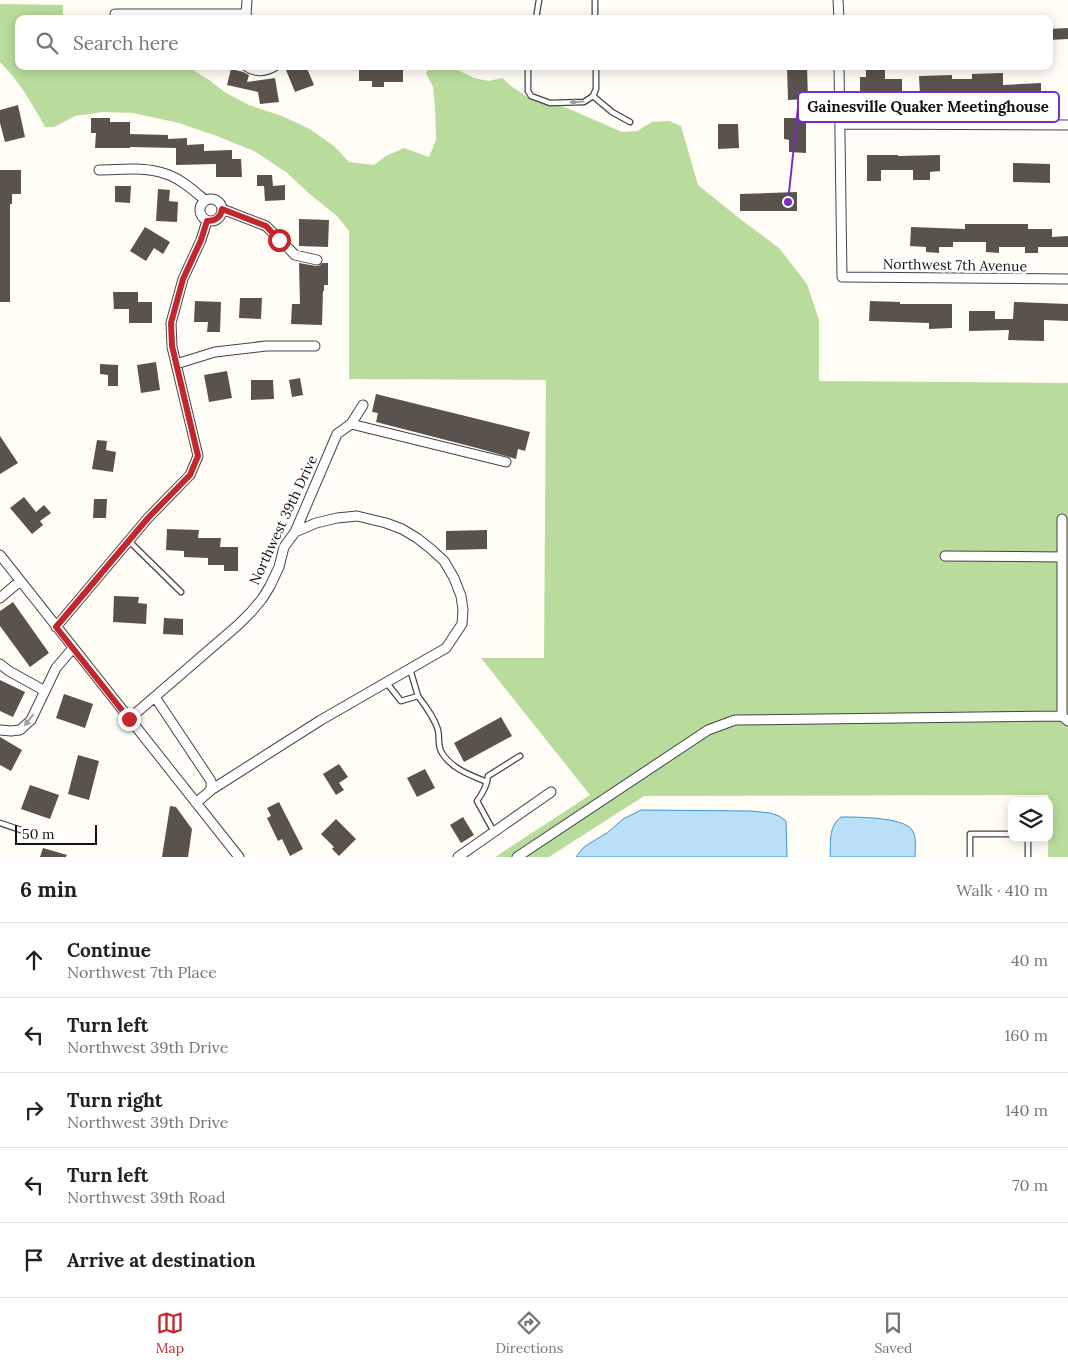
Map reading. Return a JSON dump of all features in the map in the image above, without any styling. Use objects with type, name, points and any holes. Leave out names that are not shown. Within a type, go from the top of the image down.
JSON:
[{"type":"street","points":[[247,0],[247,15]]},
{"type":"street","points":[[838,0],[838,15]]},
{"type":"street","points":[[115,14],[181,15]]},
{"type":"street","points":[[255,70],[269,70]]},
{"type":"street","points":[[839,70],[840,124],[1068,125]]},
{"type":"street","name":"Northwest 7th Avenue","points":[[840,124],[842,278],[1068,280]]},
{"type":"street","points":[[99,170],[145,170],[166,174],[186,184],[205,200]]},
{"type":"street","points":[[214,199],[218,201],[222,209],[222,213],[216,220],[207,221],[200,215],[199,211],[205,200],[214,199]]},
{"type":"street","points":[[222,209],[266,226],[295,255],[317,260]]},
{"type":"street","points":[[56,627],[148,518],[190,475],[198,456],[172,346],[171,323],[183,279],[201,240],[207,221]]},
{"type":"street","points":[[176,364],[216,352],[266,346],[315,346]]},
{"type":"street","name":"Northwest 39th Drive","points":[[129,719],[251,612],[262,598],[279,567],[284,547],[295,532],[338,434],[350,424],[363,405]]},
{"type":"street","points":[[350,424],[506,462]]},
{"type":"street","points":[[196,803],[211,790],[321,720],[446,648],[462,624],[461,596],[454,578],[444,561],[417,538],[402,529],[356,516],[316,523],[295,532]]},
{"type":"street","points":[[517,857],[708,730],[735,720],[1065,719],[1062,519]]},
{"type":"street","points":[[0,555],[239,857]]},
{"type":"street","points":[[945,556],[1062,558]]},
{"type":"street","points":[[0,598],[20,582]]},
{"type":"street","points":[[0,730],[20,730],[31,720],[56,668],[73,648]]},
{"type":"street","points":[[0,664],[9,671],[45,690]]},
{"type":"street","points":[[155,697],[212,781],[211,790]]},
{"type":"street","points":[[458,857],[551,792]]},
{"type":"lane","points":[[537,15],[539,0]]},
{"type":"lane","points":[[595,0],[595,15]]},
{"type":"lane","points":[[528,70],[528,91],[531,96],[550,103],[584,102],[593,96],[596,89],[596,70]]},
{"type":"lane","points":[[593,96],[612,112],[630,122]]},
{"type":"lane","points":[[129,541],[181,592]]},
{"type":"lane","points":[[410,669],[418,696],[432,717],[438,732],[438,745],[442,754],[458,770],[487,782]]},
{"type":"lane","points":[[386,682],[401,701],[418,696]]},
{"type":"lane","points":[[494,832],[476,801],[483,793],[488,776],[520,756]]},
{"type":"lane","points":[[0,823],[27,832]]},
{"type":"lane","points":[[970,857],[970,834],[1008,834]]},
{"type":"lane","points":[[1028,842],[1028,857]]},
{"type":"green space","points":[[0,4],[63,5],[63,15],[15,15],[15,70],[193,70],[226,93],[249,105],[282,116],[310,129],[335,147],[349,162],[374,165],[386,156],[404,148],[429,157],[436,140],[433,87],[426,73],[428,70],[458,70],[474,78],[489,81],[502,78],[529,98],[567,108],[622,132],[637,131],[652,122],[669,121],[681,126],[698,185],[779,248],[807,284],[819,320],[819,381],[1068,383],[1068,857],[1048,857],[1048,842],[1053,842],[1053,797],[1048,797],[1048,795],[644,796],[549,857],[495,857],[590,795],[481,658],[544,658],[546,380],[349,379],[349,231],[337,216],[286,172],[254,151],[179,123],[133,113],[103,112],[75,116],[54,127],[45,127],[13,77],[0,62]]},
{"type":"water","points":[[641,810],[751,811],[770,813],[786,821],[787,857],[576,857],[583,848],[607,833],[623,819]]},
{"type":"water","points":[[841,817],[900,822],[912,830],[915,836],[915,857],[830,857],[832,830]]},
{"type":"building","points":[[1068,28],[1068,39],[1053,40],[1053,29]]},
{"type":"building","points":[[231,70],[249,75],[247,82],[275,78],[279,102],[260,104],[258,92],[227,85]]},
{"type":"building","points":[[286,70],[308,70],[314,85],[295,92]]},
{"type":"building","points":[[359,70],[403,70],[403,82],[384,82],[384,87],[372,87],[372,81],[359,81]]},
{"type":"building","points":[[787,70],[807,70],[808,99],[788,100]]},
{"type":"building","points":[[866,70],[885,70],[885,79],[902,79],[902,97],[860,97],[860,77],[866,77]]},
{"type":"building","points":[[1003,73],[1003,85],[1041,83],[1041,100],[1019,100],[1018,95],[920,95],[919,76],[952,75],[952,79],[972,79],[972,74]]},
{"type":"building","points":[[18,105],[25,137],[5,142],[0,123],[0,110]]},
{"type":"building","points":[[91,118],[110,118],[110,122],[130,122],[130,134],[168,135],[168,139],[187,138],[187,145],[204,144],[204,151],[232,150],[232,159],[241,159],[242,177],[216,177],[216,164],[176,165],[176,148],[95,148],[96,133],[91,133]]},
{"type":"building","points":[[784,118],[806,118],[806,153],[789,152],[789,140],[784,139]]},
{"type":"building","points":[[718,124],[738,124],[739,148],[718,149]]},
{"type":"building","points":[[867,155],[940,155],[940,171],[930,172],[930,180],[913,180],[913,170],[881,170],[881,181],[867,181]]},
{"type":"building","points":[[1013,163],[1050,164],[1050,183],[1013,182]]},
{"type":"building","points":[[0,170],[21,170],[21,194],[12,194],[12,204],[10,204],[10,302],[0,302]]},
{"type":"building","points":[[257,175],[272,175],[273,186],[285,185],[285,200],[265,201],[264,186],[257,186]]},
{"type":"building","points":[[115,186],[131,186],[130,203],[115,202]]},
{"type":"building","points":[[158,189],[170,190],[169,201],[178,202],[177,222],[156,221]]},
{"type":"building","points":[[797,192],[797,211],[740,211],[740,194]]},
{"type":"building","points":[[299,219],[329,220],[328,247],[299,246]]},
{"type":"building","points":[[965,224],[1028,224],[1028,229],[1052,229],[1052,237],[1068,236],[1068,247],[1038,247],[1038,253],[1025,253],[1025,247],[999,247],[999,253],[986,252],[986,242],[953,242],[953,247],[939,247],[939,253],[926,252],[926,247],[910,246],[911,227],[965,229]]},
{"type":"building","points":[[145,227],[170,242],[163,254],[154,248],[146,261],[130,251]]},
{"type":"building","points":[[299,263],[319,266],[322,263],[328,263],[328,285],[324,285],[323,291],[322,325],[291,324],[292,304],[300,304]]},
{"type":"building","points":[[113,292],[138,292],[138,302],[152,302],[152,323],[129,323],[129,309],[114,309]]},
{"type":"building","points":[[240,298],[262,298],[261,319],[239,318]]},
{"type":"building","points":[[195,301],[221,302],[220,332],[207,332],[208,322],[194,322]]},
{"type":"building","points":[[870,301],[900,302],[900,304],[952,304],[952,328],[929,329],[929,323],[869,321]]},
{"type":"building","points":[[1014,302],[1068,304],[1068,321],[1044,320],[1044,341],[1008,340],[1009,330],[969,331],[969,311],[995,311],[995,319],[1013,319]]},
{"type":"building","points":[[156,362],[160,390],[141,393],[137,365]]},
{"type":"building","points":[[100,364],[118,365],[118,386],[108,386],[108,375],[100,374]]},
{"type":"building","points":[[227,371],[232,398],[209,402],[204,375]]},
{"type":"building","points":[[300,378],[303,395],[292,397],[289,380]]},
{"type":"building","points":[[251,380],[273,380],[274,399],[251,400]]},
{"type":"building","points":[[376,394],[530,432],[525,451],[518,449],[516,459],[376,422],[378,413],[372,412]]},
{"type":"building","points":[[0,436],[18,463],[0,474]]},
{"type":"building","points":[[97,440],[107,441],[106,450],[116,452],[113,472],[92,469]]},
{"type":"building","points":[[24,497],[36,512],[44,505],[51,513],[40,521],[43,525],[32,534],[10,508]]},
{"type":"building","points":[[94,499],[107,499],[106,518],[93,518]]},
{"type":"building","points":[[167,529],[199,530],[198,538],[221,538],[220,547],[238,547],[238,571],[224,571],[224,565],[208,565],[208,558],[184,557],[184,551],[166,550]]},
{"type":"building","points":[[487,530],[487,549],[446,550],[446,531]]},
{"type":"building","points":[[114,596],[139,597],[138,603],[147,604],[146,624],[113,622]]},
{"type":"building","points":[[13,602],[49,653],[30,667],[0,626],[0,611]]},
{"type":"building","points":[[164,618],[183,619],[183,635],[163,634]]},
{"type":"building","points":[[0,680],[25,692],[13,717],[0,711]]},
{"type":"building","points":[[64,694],[93,704],[85,728],[56,718]]},
{"type":"building","points":[[501,717],[512,736],[464,762],[454,743]]},
{"type":"building","points":[[0,737],[22,750],[11,771],[0,765]]},
{"type":"building","points":[[78,755],[99,761],[89,800],[68,794]]},
{"type":"building","points":[[339,764],[348,777],[339,783],[344,790],[336,795],[323,774]]},
{"type":"building","points":[[425,769],[435,788],[417,797],[407,778]]},
{"type":"building","points":[[30,785],[59,795],[50,819],[21,809]]},
{"type":"building","points":[[279,802],[303,849],[290,856],[282,839],[278,841],[267,818],[271,816],[267,808]]},
{"type":"building","points":[[170,806],[176,807],[192,829],[188,857],[162,857]]},
{"type":"building","points":[[463,817],[474,835],[461,843],[450,825]]},
{"type":"building","points":[[336,819],[356,839],[339,856],[332,849],[334,847],[321,834]]},
{"type":"building","points":[[43,848],[67,855],[66,857],[40,857]]},
{"type":"place","name":"Gainesville Quaker Meetinghouse","points":[[788,202]]},
{"type":"route","points":[[129,719],[56,627],[148,518],[190,475],[198,456],[172,346],[171,323],[183,279],[201,240],[207,221],[216,220],[222,213],[222,209],[266,226],[279,240]]}]
